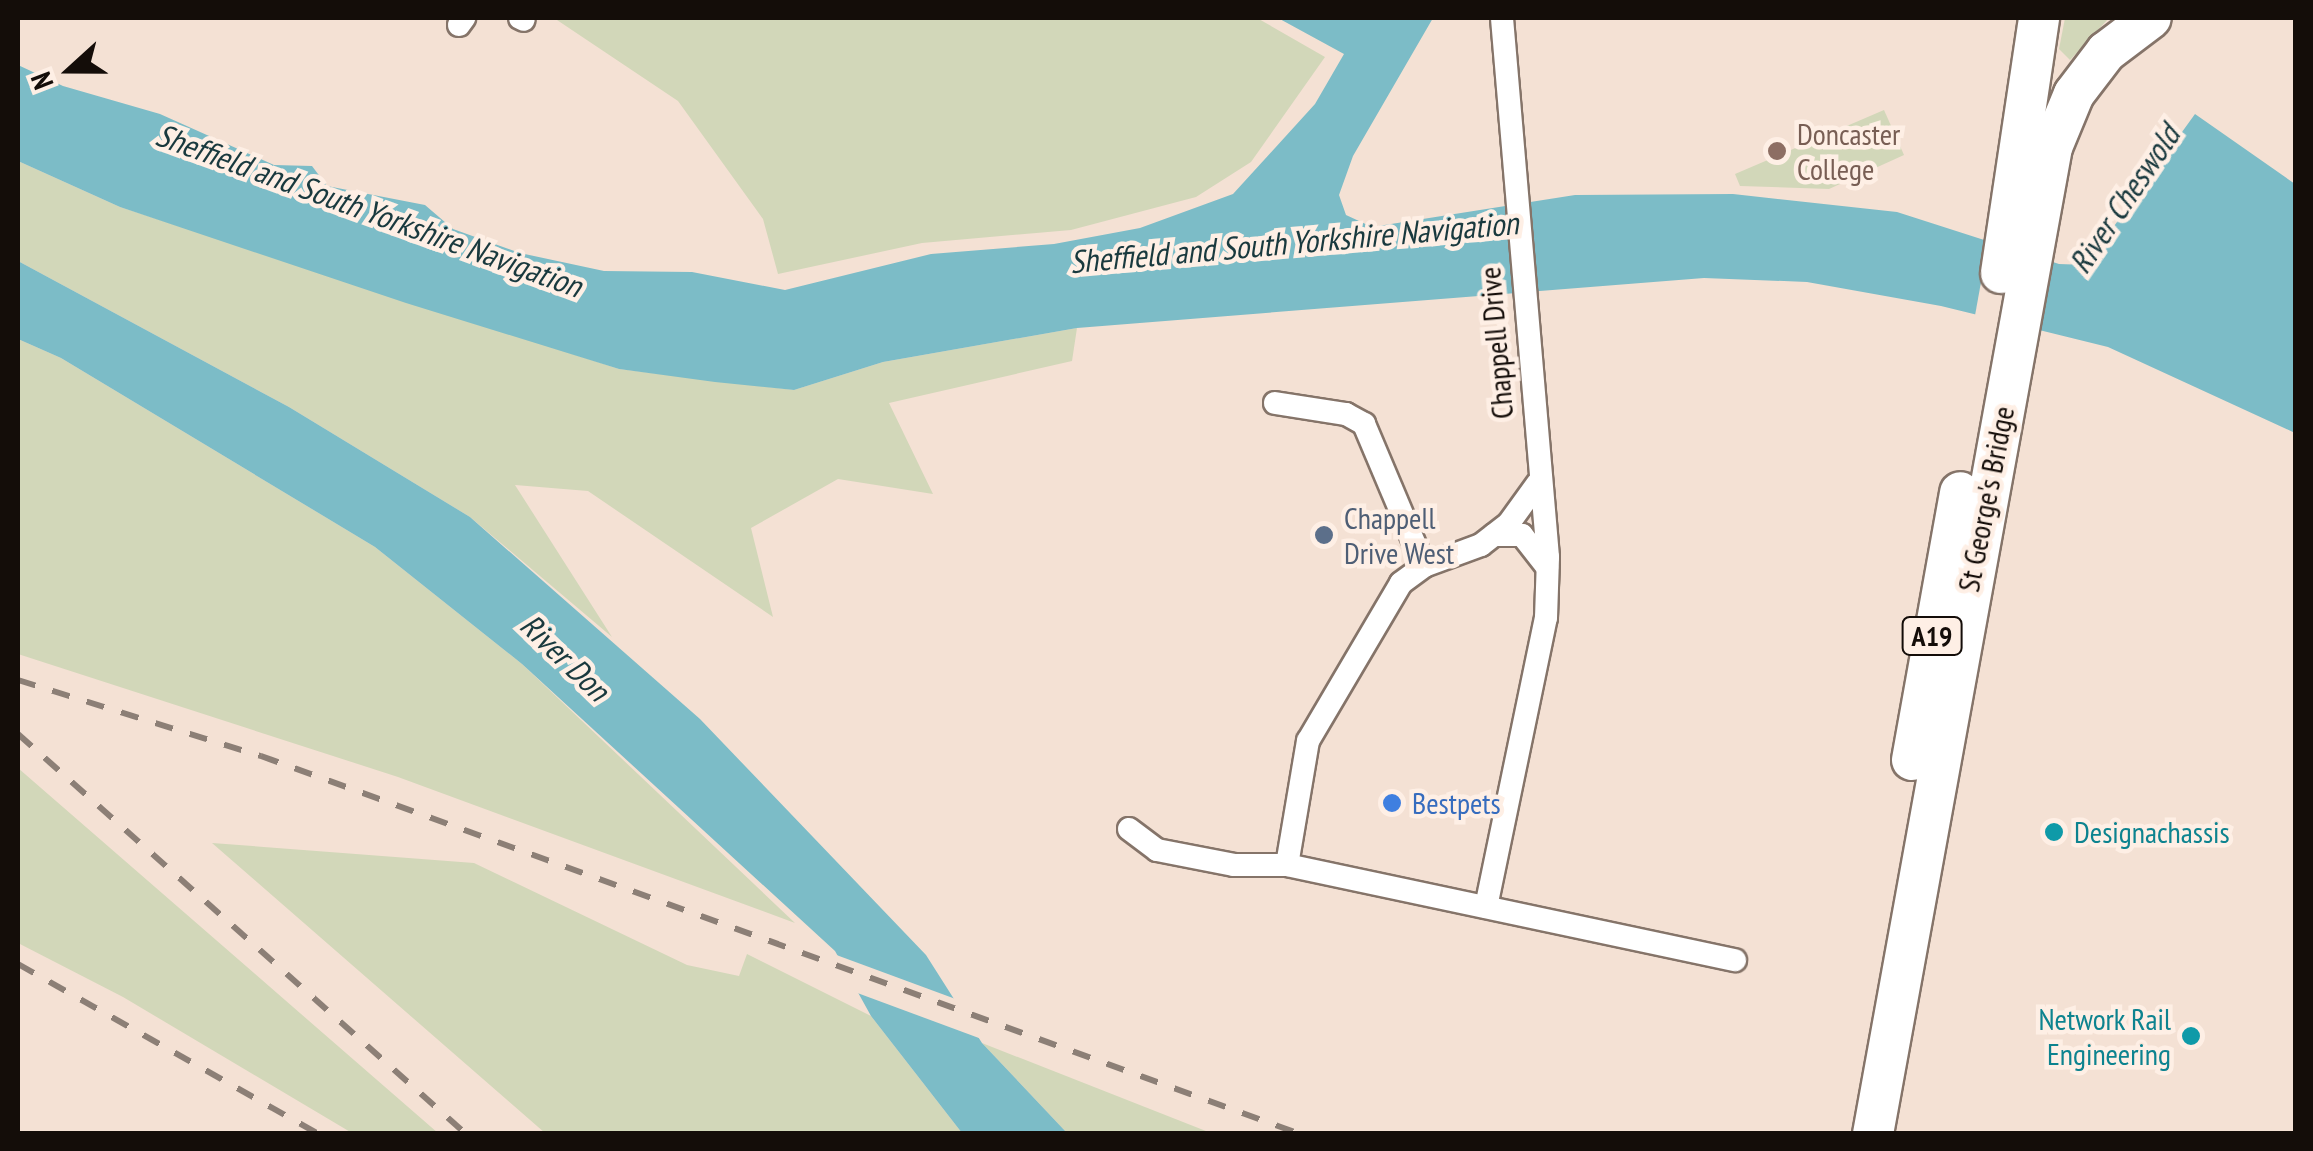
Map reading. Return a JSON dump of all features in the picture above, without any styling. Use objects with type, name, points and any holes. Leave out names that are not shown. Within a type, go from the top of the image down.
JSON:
[{"type":"highway","name":"St George's Bridge","points":[[1873,1134],[2038,143],[2039,18]]},
{"type":"highway","name":"St George's Bridge","points":[[1846,1134],[2038,143],[2106,52],[2150,18]]},
{"type":"street","name":"Chappell Drive","points":[[1486,908],[1546,618],[1548,567],[1522,297],[1502,18]]},
{"type":"street","points":[[1275,403],[1346,414],[1364,424],[1424,566]]},
{"type":"street","points":[[1494,535],[1538,484]]},
{"type":"street","points":[[1287,865],[1308,741],[1401,583],[1424,566],[1494,535],[1522,535],[1548,567]]},
{"type":"street","points":[[1129,829],[1157,850],[1234,865],[1287,865],[1736,960]]},
{"type":"green space","points":[[554,18],[1257,18],[1325,57],[1251,162],[1196,197],[1071,230],[922,243],[778,274],[763,219],[678,101]]},
{"type":"green space","points":[[2065,18],[2109,18],[2070,60],[2059,49]]},
{"type":"green space","points":[[1884,110],[1904,155],[1829,189],[1740,186],[1735,174]]},
{"type":"green space","points":[[18,161],[120,207],[619,369],[794,390],[883,362],[1077,328],[1072,361],[889,403],[933,494],[838,479],[751,528],[773,617],[588,491],[515,485],[612,637],[470,517],[289,407],[18,261]]},
{"type":"green space","points":[[18,339],[61,358],[375,547],[522,664],[795,923],[398,777],[18,654]]},
{"type":"green space","points":[[18,768],[438,1133],[352,1133],[123,997],[18,943]]},
{"type":"green space","points":[[212,843],[474,863],[687,965],[739,976],[747,954],[871,1016],[962,1133],[545,1133]]},
{"type":"green space","points":[[982,1043],[1211,1133],[1067,1133]]},
{"type":"water","name":"Sheffield and South Yorkshire Navigation","points":[[1278,18],[1433,18],[1353,156],[1339,195],[1346,215],[1372,227],[1575,195],[1733,194],[1897,212],[2059,264],[2086,265],[2195,114],[2295,184],[2295,433],[2108,347],[1941,306],[1807,282],[1704,278],[1077,328],[883,362],[794,390],[715,382],[619,369],[406,303],[120,207],[18,161],[18,65],[63,86],[160,114],[274,165],[312,166],[327,186],[425,205],[453,229],[520,253],[604,271],[692,272],[785,290],[931,254],[1054,244],[1140,228],[1233,194],[1315,104],[1344,54]]},
{"type":"water","name":"River Don","points":[[18,261],[289,407],[470,517],[700,719],[926,955],[982,1043],[1067,1133],[962,1133],[871,1016],[835,951],[522,664],[375,547],[61,358],[18,339]]},
{"type":"pier","points":[[1989,238],[2033,338],[1974,321]]},
{"type":"pier","points":[[831,953],[961,1001],[987,1041],[852,991]]},
{"type":"railway","points":[[18,680],[261,756],[1300,1134]]},
{"type":"railway","points":[[18,734],[466,1134]]},
{"type":"railway","points":[[18,964],[318,1134]]},
{"type":"place","name":"Doncaster College","points":[[1777,151]]},
{"type":"place","name":"Chappell Drive West","points":[[1324,535]]},
{"type":"place","name":"Bestpets","points":[[1392,803]]},
{"type":"place","name":"Designachassis","points":[[2054,832]]},
{"type":"place","name":"Network Rail Engineering","points":[[2191,1036]]},
{"type":"water label","name":"River Cheswold","points":[[2124,199]]}]
